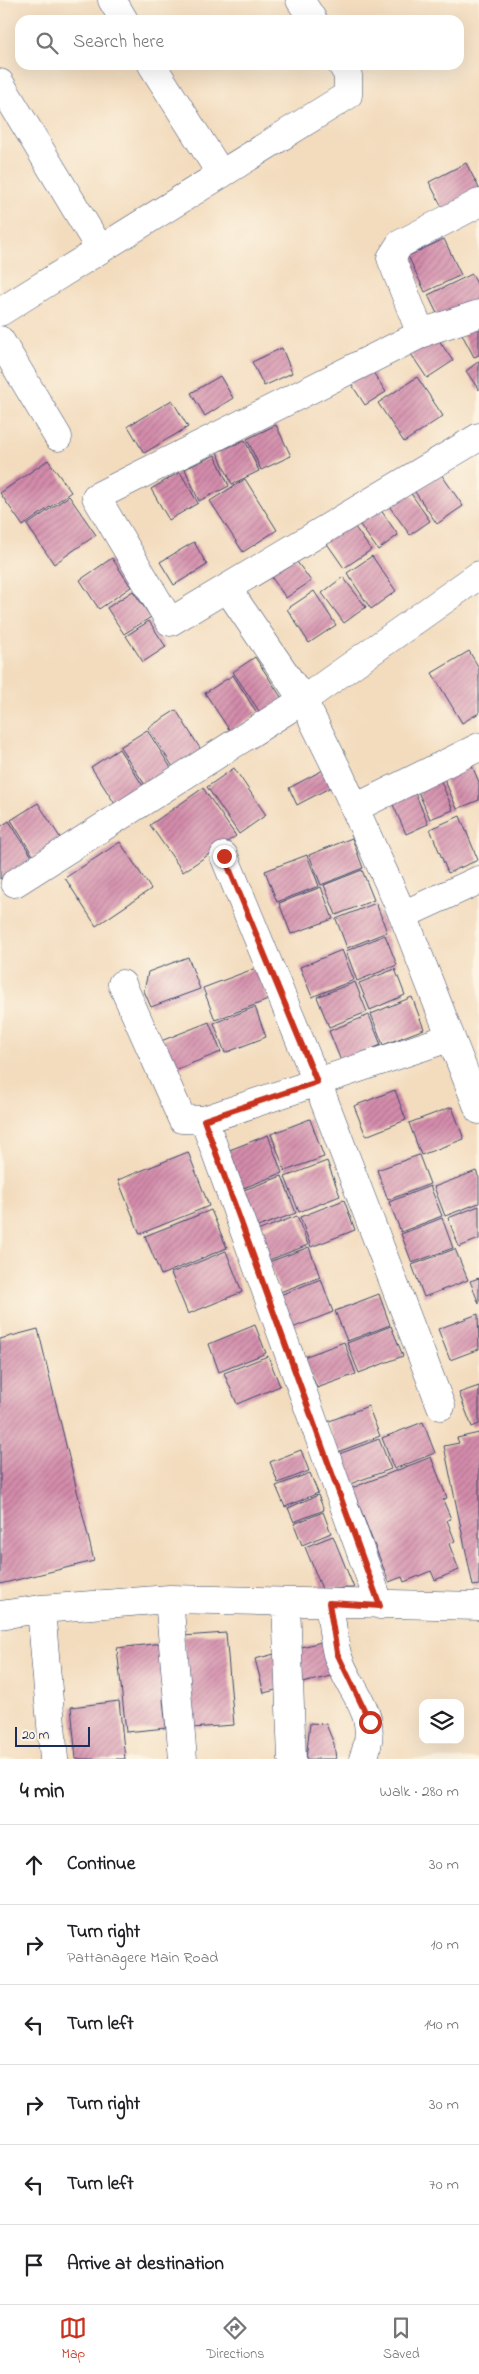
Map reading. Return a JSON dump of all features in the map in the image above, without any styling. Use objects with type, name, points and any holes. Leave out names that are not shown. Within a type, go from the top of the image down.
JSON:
[{"type":"street","points":[[112,0],[121,15]]},
{"type":"street","points":[[300,0],[310,15]]},
{"type":"street","points":[[155,70],[221,174]]},
{"type":"street","points":[[0,312],[348,95],[348,75],[345,70]]},
{"type":"street","points":[[0,83],[100,250]]},
{"type":"street","points":[[427,331],[417,324],[391,258],[400,244],[479,203]]},
{"type":"street","points":[[479,314],[427,331],[96,497],[170,622],[479,437]]},
{"type":"street","points":[[0,340],[58,437]]},
{"type":"street","points":[[15,883],[303,700],[479,575]]},
{"type":"street","points":[[227,588],[303,700],[355,808],[403,915],[479,1110]]},
{"type":"street","points":[[355,808],[479,747]]},
{"type":"street","points":[[224,856],[317,1082],[441,1406]]},
{"type":"street","points":[[403,915],[479,880]]},
{"type":"street","points":[[122,984],[182,1119],[204,1120],[450,1038]]},
{"type":"street","points":[[204,1120],[380,1606]]},
{"type":"street","points":[[0,1615],[41,1609],[169,1599],[380,1606],[479,1606]]},
{"type":"street","points":[[169,1599],[183,1759]]},
{"type":"street","points":[[286,1603],[292,1759]]},
{"type":"street","points":[[329,1603],[337,1653],[370,1722],[363,1759]]},
{"type":"street","points":[[41,1609],[54,1759]]},
{"type":"building","points":[[466,163],[479,188],[479,198],[446,215],[429,182]]},
{"type":"building","points":[[444,239],[461,275],[425,292],[408,256]]},
{"type":"building","points":[[472,274],[479,288],[479,306],[442,324],[428,295]]},
{"type":"building","points":[[479,323],[479,355],[474,357],[457,325]]},
{"type":"building","points":[[434,333],[453,361],[427,378],[409,351]]},
{"type":"building","points":[[282,348],[292,373],[264,386],[252,362]]},
{"type":"building","points":[[479,361],[479,390],[466,371]]},
{"type":"building","points":[[369,366],[386,392],[365,405],[348,379]]},
{"type":"building","points":[[220,376],[233,398],[205,416],[191,393]]},
{"type":"building","points":[[417,377],[443,416],[404,442],[378,403]]},
{"type":"building","points":[[172,400],[188,427],[144,453],[128,426]]},
{"type":"building","points":[[276,425],[291,456],[261,470],[247,439]]},
{"type":"building","points":[[245,440],[259,471],[232,484],[217,452]]},
{"type":"building","points":[[215,455],[229,486],[199,501],[185,469]]},
{"type":"building","points":[[48,460],[71,492],[23,526],[0,493]]},
{"type":"building","points":[[439,471],[463,506],[437,524],[413,489]]},
{"type":"building","points":[[180,472],[198,503],[169,520],[151,489]]},
{"type":"building","points":[[245,479],[277,530],[243,552],[210,501]]},
{"type":"building","points":[[405,485],[430,521],[410,535],[384,499]]},
{"type":"building","points":[[69,496],[96,535],[54,564],[27,525]]},
{"type":"building","points":[[376,503],[398,535],[378,550],[355,518]]},
{"type":"building","points":[[348,517],[371,550],[344,568],[321,535]]},
{"type":"building","points":[[194,542],[207,565],[174,585],[160,562]]},
{"type":"building","points":[[292,555],[311,581],[286,598],[268,572]]},
{"type":"building","points":[[372,556],[396,591],[371,609],[347,573]]},
{"type":"building","points":[[112,558],[131,587],[99,609],[80,580]]},
{"type":"building","points":[[343,577],[366,607],[344,623],[322,593]]},
{"type":"building","points":[[133,591],[151,617],[124,634],[107,608]]},
{"type":"building","points":[[314,591],[336,625],[309,643],[287,609]]},
{"type":"building","points":[[149,621],[166,647],[143,662],[126,636]]},
{"type":"building","points":[[469,651],[479,668],[479,713],[462,723],[432,673]]},
{"type":"building","points":[[255,657],[283,700],[261,714],[233,672]]},
{"type":"building","points":[[233,675],[257,713],[230,731],[205,693]]},
{"type":"building","points":[[176,710],[203,753],[175,770],[148,728]]},
{"type":"building","points":[[147,730],[173,771],[147,788],[120,747]]},
{"type":"building","points":[[119,749],[145,789],[117,807],[91,767]]},
{"type":"building","points":[[469,759],[479,782],[479,800],[457,809],[441,771]]},
{"type":"building","points":[[234,768],[266,815],[239,834],[207,787]]},
{"type":"building","points":[[325,769],[333,786],[297,805],[289,788]]},
{"type":"building","points":[[439,777],[453,810],[430,819],[416,787]]},
{"type":"building","points":[[203,788],[236,836],[183,872],[150,825]]},
{"type":"building","points":[[414,790],[428,824],[406,834],[391,800]]},
{"type":"building","points":[[38,803],[61,839],[34,857],[11,820]]},
{"type":"building","points":[[460,816],[478,860],[448,873],[430,829]]},
{"type":"building","points":[[9,821],[33,858],[0,879],[0,827]]},
{"type":"building","points":[[352,838],[363,868],[321,885],[309,855]]},
{"type":"building","points":[[120,842],[151,889],[96,926],[65,878]]},
{"type":"building","points":[[307,855],[319,886],[277,902],[265,871]]},
{"type":"building","points":[[362,870],[374,900],[336,915],[324,885]]},
{"type":"building","points":[[321,887],[333,919],[291,934],[279,903]]},
{"type":"building","points":[[376,903],[387,932],[347,948],[336,919]]},
{"type":"building","points":[[385,935],[397,965],[357,981],[346,951]]},
{"type":"building","points":[[342,950],[354,980],[312,997],[300,967]]},
{"type":"building","points":[[188,957],[200,989],[151,1007],[144,991],[148,972]]},
{"type":"building","points":[[256,968],[268,1000],[215,1020],[203,988]]},
{"type":"building","points":[[395,969],[405,995],[370,1010],[359,983]]},
{"type":"building","points":[[355,982],[367,1012],[329,1027],[317,997]]},
{"type":"building","points":[[412,997],[424,1029],[383,1045],[371,1014]]},
{"type":"building","points":[[255,1007],[266,1037],[225,1053],[214,1023]]},
{"type":"building","points":[[369,1015],[381,1045],[341,1061],[329,1031]]},
{"type":"building","points":[[209,1022],[221,1052],[172,1071],[161,1041]]},
{"type":"building","points":[[395,1090],[406,1120],[366,1136],[354,1106]]},
{"type":"building","points":[[452,1107],[464,1139],[421,1155],[409,1123]]},
{"type":"building","points":[[310,1119],[324,1157],[285,1171],[271,1134]]},
{"type":"building","points":[[268,1135],[282,1173],[241,1189],[227,1151]]},
{"type":"building","points":[[188,1152],[209,1206],[140,1234],[118,1180]]},
{"type":"building","points":[[419,1155],[430,1184],[388,1200],[377,1170]]},
{"type":"building","points":[[327,1161],[340,1196],[299,1212],[285,1177]]},
{"type":"building","points":[[476,1171],[479,1178],[479,1203],[445,1216],[434,1187]]},
{"type":"building","points":[[282,1176],[296,1213],[255,1228],[241,1191]]},
{"type":"building","points":[[430,1186],[442,1216],[401,1232],[389,1202]]},
{"type":"building","points":[[344,1200],[355,1230],[311,1247],[300,1217]]},
{"type":"building","points":[[479,1206],[479,1239],[459,1247],[448,1218]]},
{"type":"building","points":[[211,1210],[227,1248],[161,1275],[145,1236]]},
{"type":"building","points":[[297,1216],[308,1245],[269,1260],[257,1231]]},
{"type":"building","points":[[442,1218],[453,1248],[412,1263],[401,1234]]},
{"type":"building","points":[[309,1247],[320,1277],[280,1292],[269,1262]]},
{"type":"building","points":[[455,1249],[468,1280],[424,1297],[412,1265]]},
{"type":"building","points":[[226,1251],[242,1292],[188,1314],[171,1273]]},
{"type":"building","points":[[479,1278],[479,1304],[470,1281]]},
{"type":"building","points":[[321,1279],[333,1312],[292,1328],[280,1295]]},
{"type":"building","points":[[379,1294],[390,1325],[347,1341],[335,1311]]},
{"type":"building","points":[[478,1314],[479,1349],[450,1360],[438,1329]]},
{"type":"building","points":[[255,1325],[266,1353],[219,1372],[209,1344]]},
{"type":"building","points":[[391,1326],[403,1356],[359,1373],[347,1343]]},
{"type":"building","points":[[38,1329],[94,1561],[0,1584],[0,1339]]},
{"type":"building","points":[[344,1342],[356,1374],[317,1388],[304,1357]]},
{"type":"building","points":[[268,1356],[280,1386],[237,1404],[224,1373]]},
{"type":"building","points":[[479,1386],[479,1424],[472,1427],[459,1393]]},
{"type":"building","points":[[368,1406],[380,1436],[338,1452],[327,1422]]},
{"type":"building","points":[[423,1422],[435,1453],[394,1469],[382,1438]]},
{"type":"building","points":[[479,1433],[479,1585],[473,1586],[444,1446],[459,1443],[457,1438]]},
{"type":"building","points":[[379,1439],[391,1469],[350,1484],[339,1454]]},
{"type":"building","points":[[301,1450],[309,1471],[278,1483],[270,1462]]},
{"type":"building","points":[[431,1457],[447,1498],[443,1500],[451,1519],[447,1520],[455,1541],[449,1544],[459,1570],[435,1580],[431,1571],[404,1582],[402,1577],[389,1582],[352,1488]]},
{"type":"building","points":[[310,1473],[318,1493],[285,1507],[276,1486]]},
{"type":"building","points":[[318,1495],[324,1510],[294,1522],[288,1508]]},
{"type":"building","points":[[323,1512],[331,1533],[302,1545],[294,1524]]},
{"type":"building","points":[[333,1536],[354,1588],[322,1589],[305,1547]]},
{"type":"building","points":[[226,1633],[234,1725],[191,1728],[183,1636]]},
{"type":"building","points":[[329,1640],[338,1674],[264,1693],[255,1659]]},
{"type":"building","points":[[162,1643],[168,1699],[163,1699],[166,1728],[126,1732],[117,1648]]},
{"type":"building","points":[[119,1701],[125,1759],[76,1759],[71,1707]]},
{"type":"building","points":[[310,1723],[326,1724],[334,1744],[336,1759],[306,1759]]},
{"type":"route","points":[[224,856],[317,1082],[204,1120],[380,1606],[329,1603],[337,1653],[370,1722]]}]
